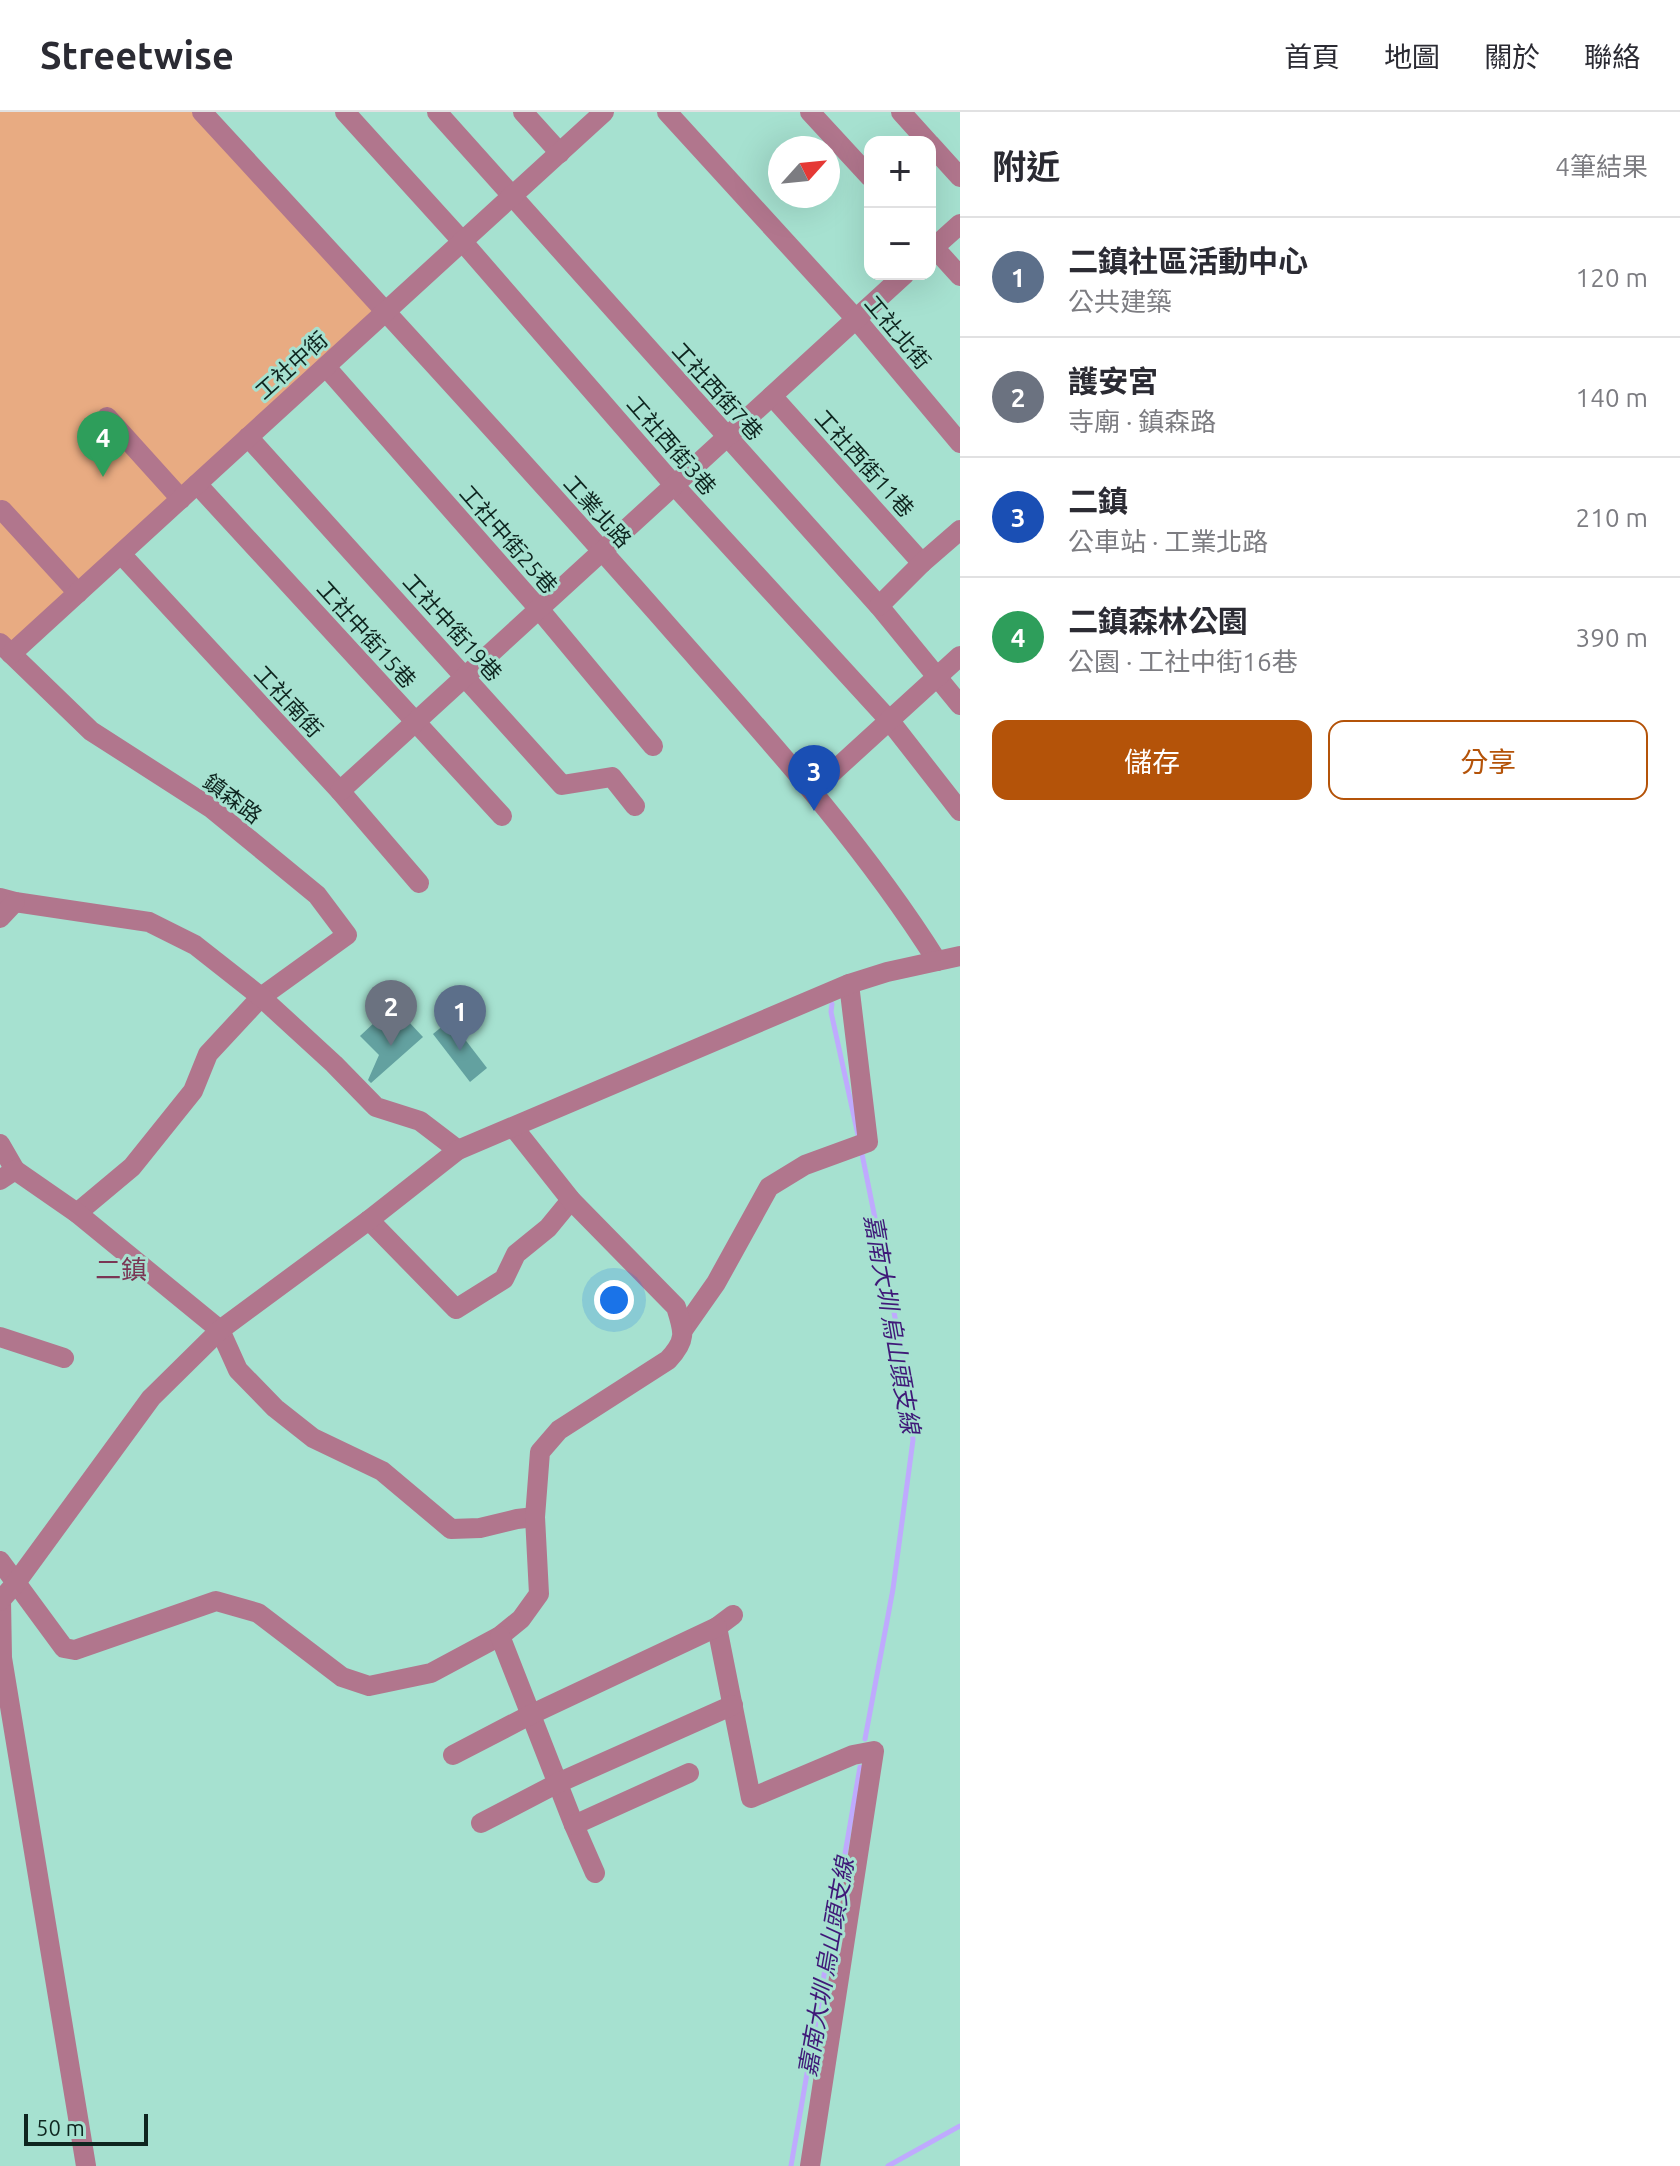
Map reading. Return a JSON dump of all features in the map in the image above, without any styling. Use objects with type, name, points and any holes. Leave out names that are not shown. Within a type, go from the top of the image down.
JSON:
[{"type":"street","name":"工業北路","points":[[202,112],[386,311],[813,790],[907,914],[937,961]]},
{"type":"street","name":"工社西街3巷","points":[[345,112],[462,241],[674,485],[889,720],[960,811]]},
{"type":"street","name":"工社西街7巷","points":[[437,112],[879,606],[960,705]]},
{"type":"street","points":[[523,112],[560,153]]},
{"type":"street","name":"工社中街","points":[[6,649],[78,593],[604,112]]},
{"type":"street","name":"工社北街","points":[[667,112],[856,319],[960,443]]},
{"type":"street","points":[[810,112],[864,170]]},
{"type":"street","points":[[901,112],[923,136]]},
{"type":"street","points":[[936,151],[960,177]]},
{"type":"street","points":[[936,243],[960,224]]},
{"type":"street","points":[[936,252],[960,276]]},
{"type":"street","points":[[340,791],[898,280]]},
{"type":"street","name":"工社中街25巷","points":[[326,367],[539,609],[653,746]]},
{"type":"street","name":"工社西街11巷","points":[[772,396],[922,563]]},
{"type":"street","points":[[107,417],[181,499]]},
{"type":"street","name":"工社中街19巷","points":[[248,437],[562,785],[612,777],[635,806]]},
{"type":"street","name":"工社中街15巷","points":[[197,484],[502,816]]},
{"type":"street","points":[[2,510],[78,593]]},
{"type":"street","points":[[879,606],[960,530]]},
{"type":"street","name":"工社南街","points":[[121,554],[340,791],[419,883]]},
{"type":"street","name":"鎮森路","points":[[6,649],[91,731],[211,808],[317,895],[347,935],[261,997]]},
{"type":"street","points":[[813,790],[960,656]]},
{"type":"street","points":[[0,918],[7,900],[149,922],[195,945],[261,997],[376,1107],[420,1121],[458,1150]]},
{"type":"street","points":[[86,2166],[2,1658],[0,1600],[15,1584],[151,1398],[220,1330],[458,1150],[849,984],[960,956]]},
{"type":"street","points":[[683,1330],[716,1283],[769,1187],[805,1165],[868,1142],[849,984]]},
{"type":"street","points":[[77,1213],[132,1167],[193,1091],[208,1054],[261,997]]},
{"type":"street","points":[[0,1561],[64,1648],[75,1650],[216,1601],[258,1613],[342,1677],[369,1686],[431,1673],[500,1636],[521,1619],[539,1594],[535,1517],[540,1452],[559,1430],[668,1360],[681,1347],[683,1330],[676,1307],[571,1200],[514,1128]]},
{"type":"street","points":[[0,1144],[8,1175],[77,1213],[220,1330],[238,1370],[275,1408],[313,1438],[382,1471],[451,1529],[480,1528],[535,1517]]},
{"type":"street","points":[[369,1220],[456,1309],[504,1279],[516,1254],[548,1228],[571,1200]]},
{"type":"street","points":[[0,1337],[64,1358]]},
{"type":"street","points":[[453,1755],[725,1621],[733,1705],[751,1798],[853,1755],[874,1751],[810,2166]]},
{"type":"street","points":[[500,1636],[595,1873]]},
{"type":"street","points":[[481,1823],[558,1783],[733,1705]]},
{"type":"street","points":[[574,1825],[689,1773]]},
{"type":"shaded area","points":[[0,112],[204,112],[386,311],[11,654],[0,642]]},
{"type":"building","points":[[393,1005],[423,1037],[371,1083],[368,1080],[379,1055],[360,1036]]},
{"type":"building","points":[[450,1020],[487,1068],[470,1082],[433,1034]]},
{"type":"waterway","name":"嘉南大圳 烏山頭支線","points":[[832,1004],[831,1012],[858,1135]]},
{"type":"waterway","name":"嘉南大圳 烏山頭支線","points":[[861,1149],[905,1367],[913,1440],[893,1589],[865,1739]]},
{"type":"waterway","name":"嘉南大圳 烏山頭支線","points":[[791,2166],[860,1767]]},
{"type":"waterway","points":[[888,2166],[960,2126]]},
{"type":"place","name":"二鎮森林公園","points":[[103,477]]},
{"type":"place","name":"二鎮","points":[[814,811]]},
{"type":"place","name":"護安宮","points":[[391,1046]]},
{"type":"place","name":"二鎮社區活動中心","points":[[460,1051]]},
{"type":"district","name":"二鎮","points":[[121,1269]]}]
